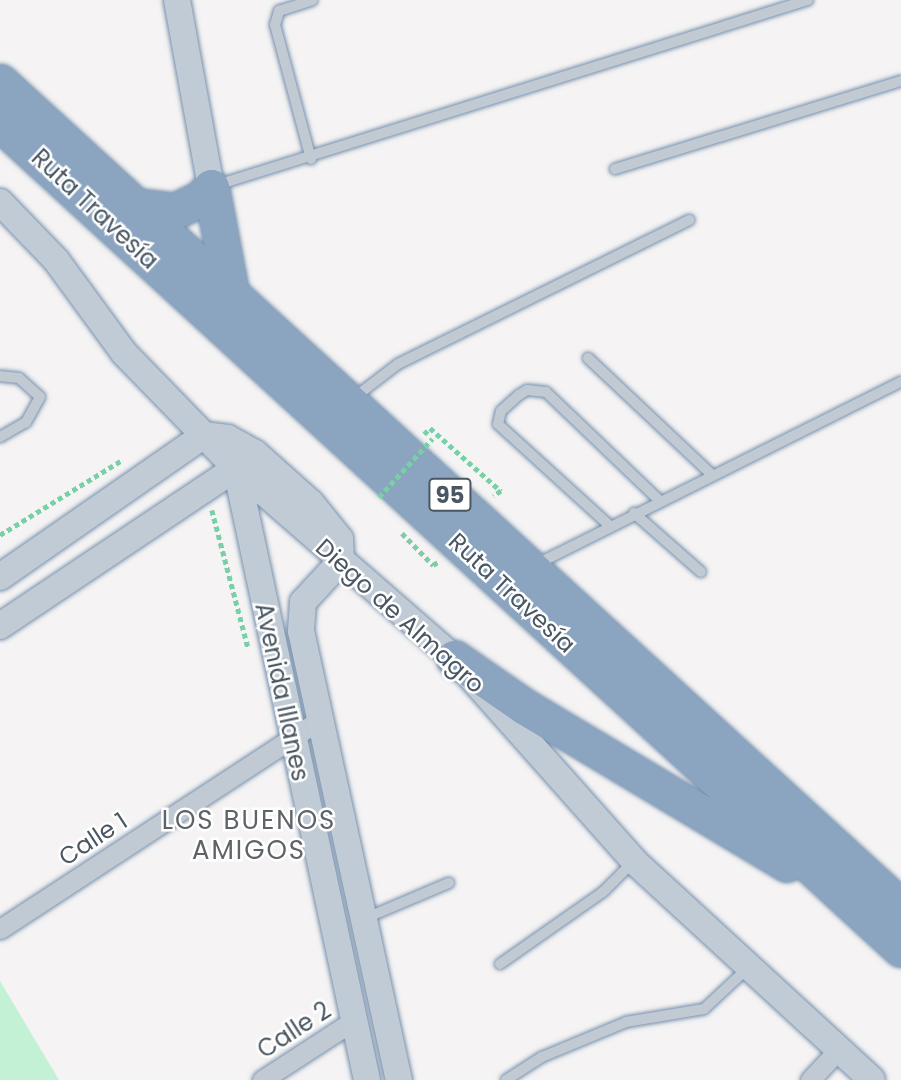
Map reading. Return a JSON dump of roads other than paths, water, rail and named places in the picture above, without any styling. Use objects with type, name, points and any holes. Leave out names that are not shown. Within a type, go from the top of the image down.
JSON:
[{"type":"highway","name":"Ruta Travesía","points":[[0,82],[901,907]]},
{"type":"highway","name":"Ruta Travesía","points":[[0,123],[901,949]]},
{"type":"highway","points":[[136,206],[175,211],[200,199],[211,187]]},
{"type":"highway","points":[[211,187],[231,293]]},
{"type":"highway","points":[[454,658],[525,708],[864,916]]},
{"type":"main road","points":[[177,0],[211,187]]},
{"type":"main road","name":"Diego de Almagro","points":[[0,202],[56,260],[124,353],[236,468],[454,658],[634,861],[872,1080]]},
{"type":"main road","points":[[0,577],[204,435],[228,438],[246,448],[312,503],[340,539],[341,561]]},
{"type":"main road","points":[[0,626],[236,468]]},
{"type":"main road","name":"Avenida Illanes","points":[[236,468],[367,1080]]},
{"type":"main road","name":"Avenida Illanes","points":[[341,561],[310,592],[299,612],[319,720],[400,1080]]},
{"type":"street","name":"Calle 1","points":[[0,929],[319,720]]},
{"type":"street","name":"Calle 2","points":[[262,1080],[353,1021]]},
{"type":"street","points":[[810,1080],[839,1049]]},
{"type":"lane","points":[[311,159],[275,25],[279,11],[312,0]]},
{"type":"lane","points":[[211,187],[311,159],[808,0]]},
{"type":"lane","points":[[615,169],[901,81]]},
{"type":"lane","points":[[349,402],[398,364],[689,220]]},
{"type":"lane","points":[[588,358],[710,474]]},
{"type":"lane","points":[[0,376],[19,378],[40,397],[26,422],[0,437]]},
{"type":"lane","points":[[530,567],[710,474],[901,382]]},
{"type":"lane","points":[[610,526],[498,424],[501,411],[519,395],[527,390],[546,392],[659,500]]},
{"type":"lane","points":[[634,513],[701,572]]},
{"type":"lane","points":[[500,964],[603,892],[634,861]]},
{"type":"lane","points":[[365,918],[449,883]]},
{"type":"lane","points":[[506,1080],[542,1057],[626,1022],[704,1009],[749,967]]},
{"type":"district","name":"LOS BUENOS AMIGOS","points":[[249,836]]}]
